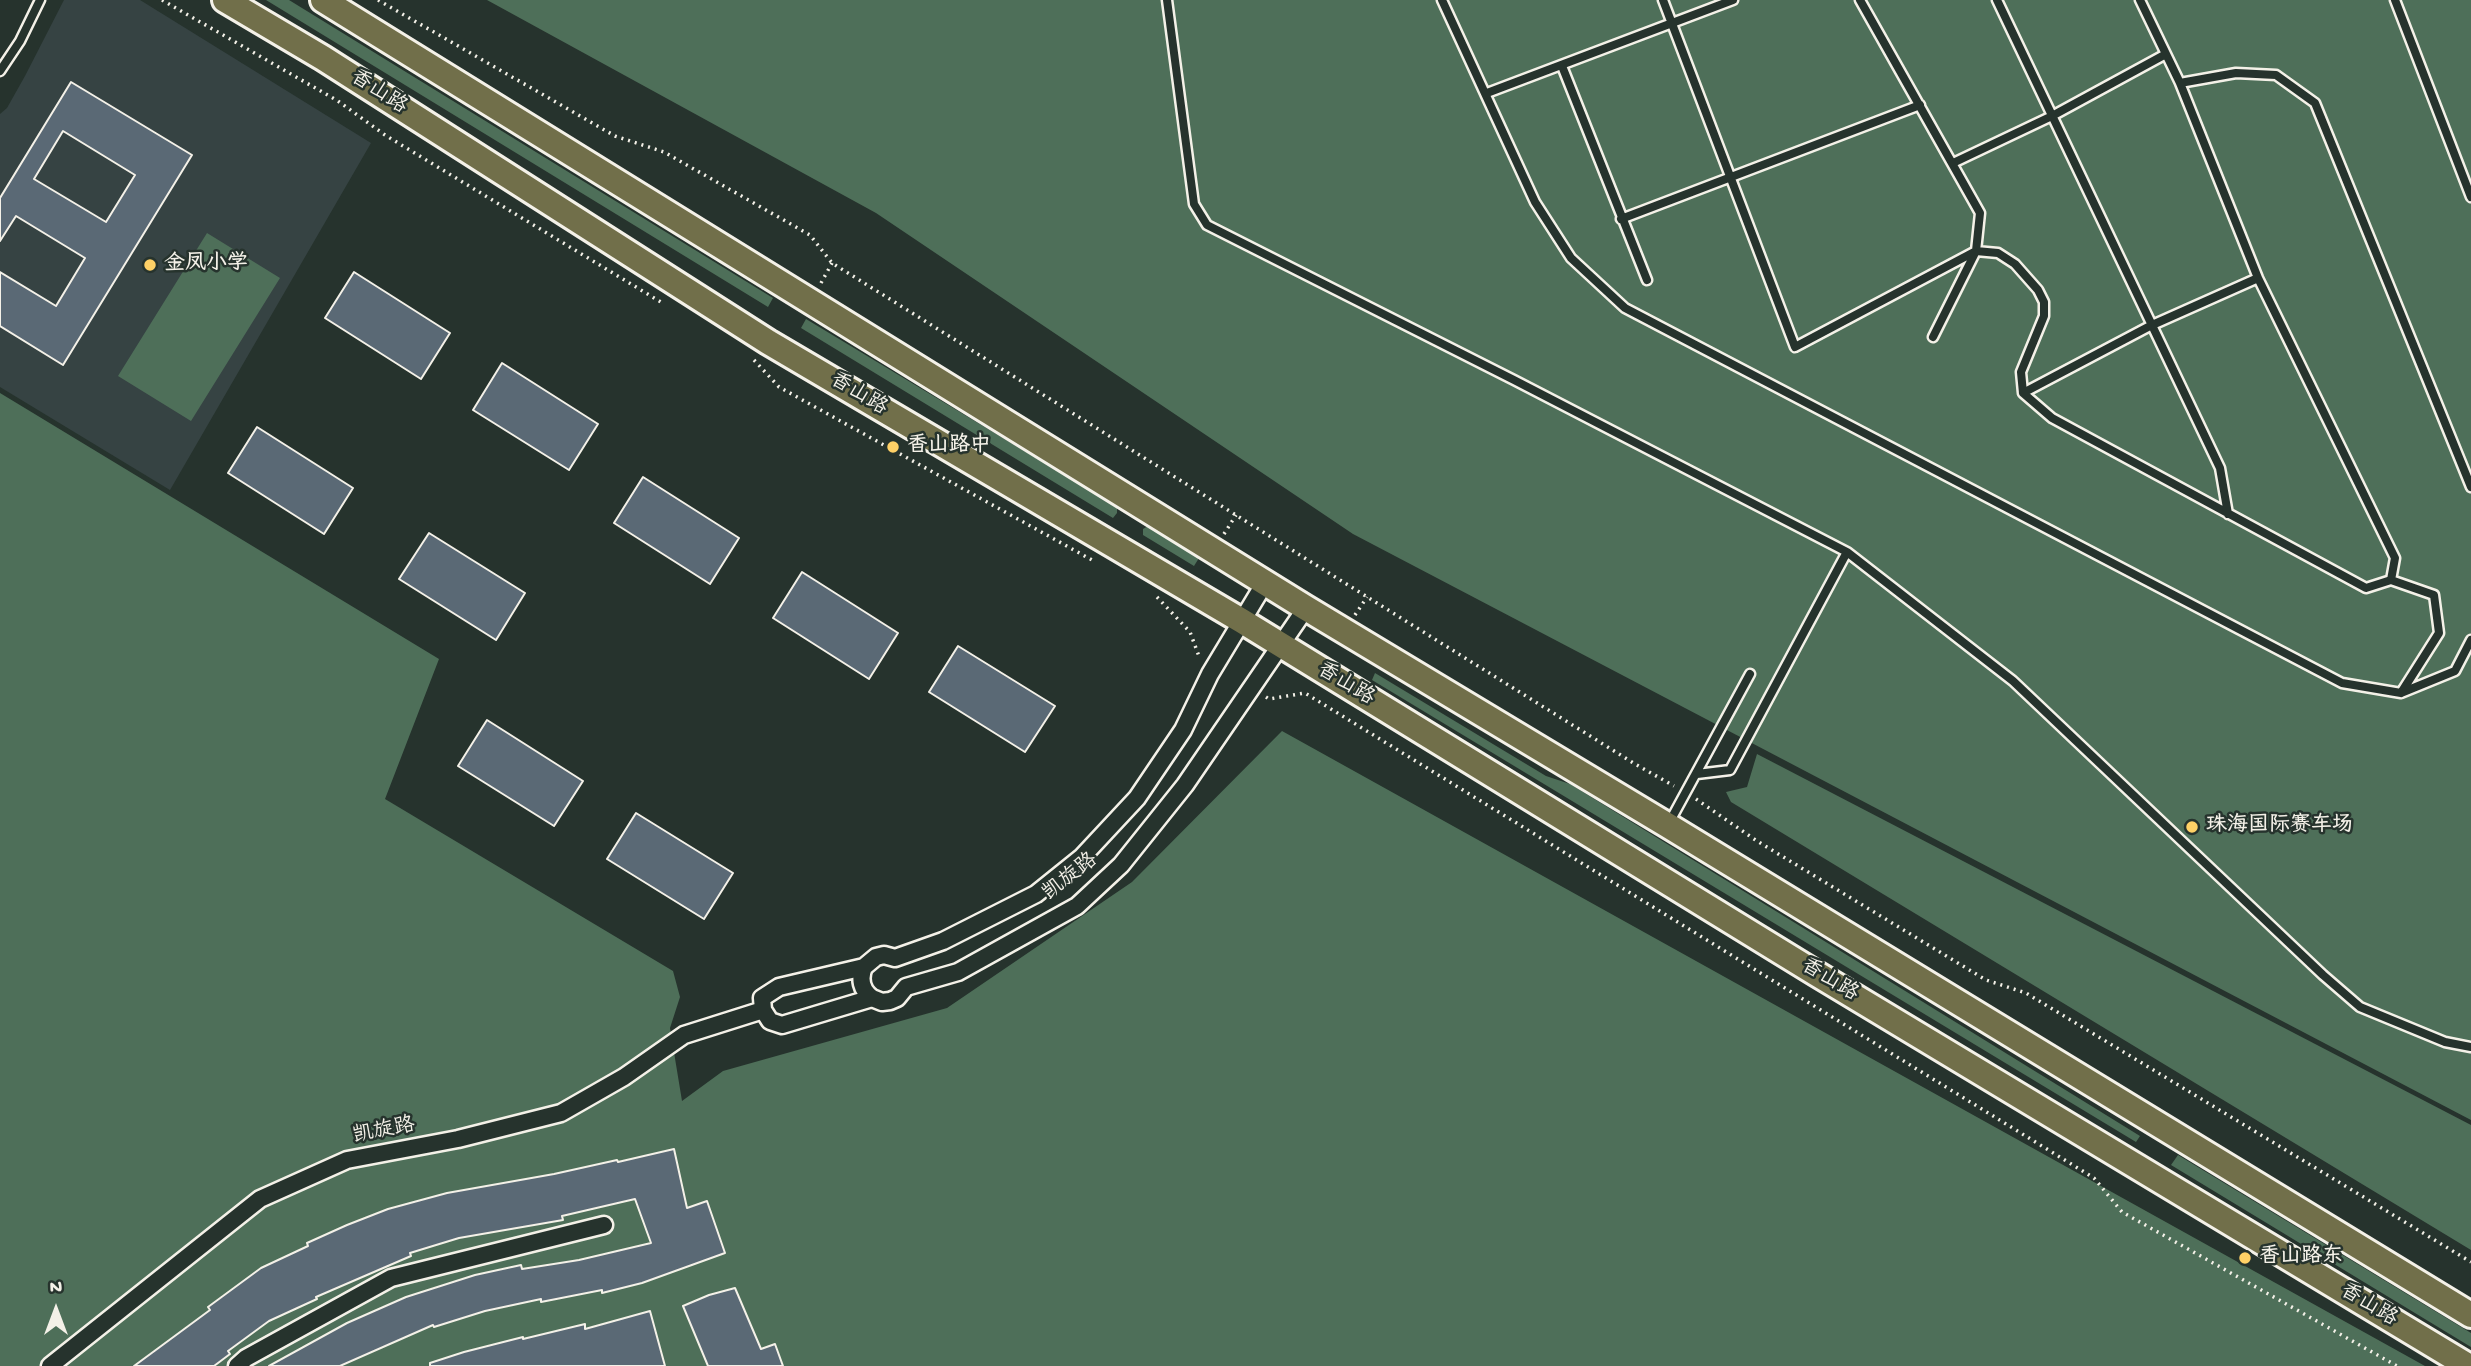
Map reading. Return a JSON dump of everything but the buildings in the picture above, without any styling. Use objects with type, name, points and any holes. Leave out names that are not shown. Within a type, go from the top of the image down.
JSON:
[{"type":"main road","name":"香山路","points":[[225,0],[323,58],[768,342],[1242,621],[1817,974],[2468,1366]]},
{"type":"main road","points":[[323,0],[1306,608],[2471,1315]]},
{"type":"street","name":"凯旋路","points":[[1266,582],[1210,674],[1183,730],[1137,798],[1082,858],[1035,894],[943,941],[895,958],[884,955],[876,957],[864,967],[779,987],[762,998],[763,1010],[770,1021],[782,1025],[872,998],[882,1002],[890,1001],[897,998],[906,987],[958,972],[1076,906],[1121,865],[1185,785],[1306,608]]},
{"type":"street","points":[[895,958],[906,972],[906,987]]},
{"type":"street","points":[[864,967],[861,982],[863,989],[872,998]]},
{"type":"street","name":"凯旋路","points":[[60,1363],[260,1199],[347,1160],[457,1139],[561,1113],[624,1077],[684,1035],[763,1010]]},
{"type":"street","points":[[237,1366],[246,1358],[391,1278],[604,1225]]},
{"type":"lane","points":[[0,71],[20,41],[40,0]]},
{"type":"lane","points":[[1167,0],[1194,204],[1207,225],[1527,386],[1847,552],[2013,681],[2360,1007],[2445,1042],[2471,1047]]},
{"type":"lane","points":[[1442,0],[1535,202],[1572,258],[1625,308],[2342,683],[2400,693],[2455,671],[2471,640]]},
{"type":"lane","points":[[1663,0],[1795,347],[1976,251],[1998,253],[2014,264],[2038,290],[2045,302],[2045,316],[2021,372],[2023,393],[2052,418],[2366,589],[2391,580],[2434,594],[2439,634],[2400,693]]},
{"type":"lane","points":[[1487,93],[1733,0]]},
{"type":"lane","points":[[1860,0],[1980,213],[1976,251],[1934,337]]},
{"type":"lane","points":[[1997,0],[2150,326],[2220,468],[2228,514]]},
{"type":"lane","points":[[2140,0],[2180,83],[2258,278],[2395,558],[2391,580]]},
{"type":"lane","points":[[2395,0],[2471,197]]},
{"type":"lane","points":[[1953,163],[2052,116],[2166,54]]},
{"type":"lane","points":[[1562,66],[1647,280]]},
{"type":"lane","points":[[2180,83],[2236,73],[2276,75],[2315,103],[2471,487]]},
{"type":"lane","points":[[1621,219],[1920,105]]},
{"type":"lane","points":[[2023,393],[2150,326],[2258,278]]},
{"type":"lane","points":[[1697,774],[1730,770],[1847,552]]},
{"type":"lane","points":[[1667,825],[1750,674]]},
{"type":"path","points":[[162,0],[338,101],[385,135],[665,304]]},
{"type":"path","points":[[378,0],[615,136],[664,152],[810,235],[832,263],[1635,764]]},
{"type":"path","points":[[747,354],[779,387],[1094,561]]},
{"type":"path","points":[[1154,595],[1190,632],[1201,662]]},
{"type":"path","points":[[1269,699],[1305,693],[2094,1178],[2122,1212],[2397,1366]]},
{"type":"path","points":[[1757,841],[1986,980],[2026,993],[2471,1262]]},
{"type":"shaded area","name":"金凤小学","points":[[64,0],[140,0],[371,143],[170,490],[0,387],[0,114],[7,108],[25,76]]},
{"type":"green space","points":[[266,0],[289,0],[773,298],[768,307]]},
{"type":"green space","name":"珠海国际赛车场","points":[[487,0],[2471,0],[2471,1120],[1353,534],[876,213]]},
{"type":"green space","points":[[207,233],[280,278],[191,421],[118,376]]},
{"type":"green space","points":[[806,319],[1117,507],[1117,513],[1113,518],[801,328]]},
{"type":"green space","points":[[0,393],[439,659],[385,799],[673,971],[680,997],[670,1028],[682,1101],[723,1071],[947,1008],[1132,882],[1282,731],[2425,1366],[0,1366]]},
{"type":"green space","points":[[1148,526],[1199,558],[1194,566],[1143,535],[1143,529]]},
{"type":"green space","points":[[1375,673],[1546,776],[1570,784],[2140,1136],[2136,1142],[1372,680]]},
{"type":"green space","points":[[1757,754],[2471,1125],[2471,1250],[1731,802],[1726,792],[1747,787]]},
{"type":"green space","points":[[2178,1155],[2471,1333],[2471,1347],[2171,1165]]},
{"type":"place","name":"金凤小学","points":[[150,265]]},
{"type":"place","name":"香山路中","points":[[893,447]]},
{"type":"place","name":"珠海国际赛车场","points":[[2192,827]]},
{"type":"place","name":"香山路东","points":[[2245,1258]]}]
